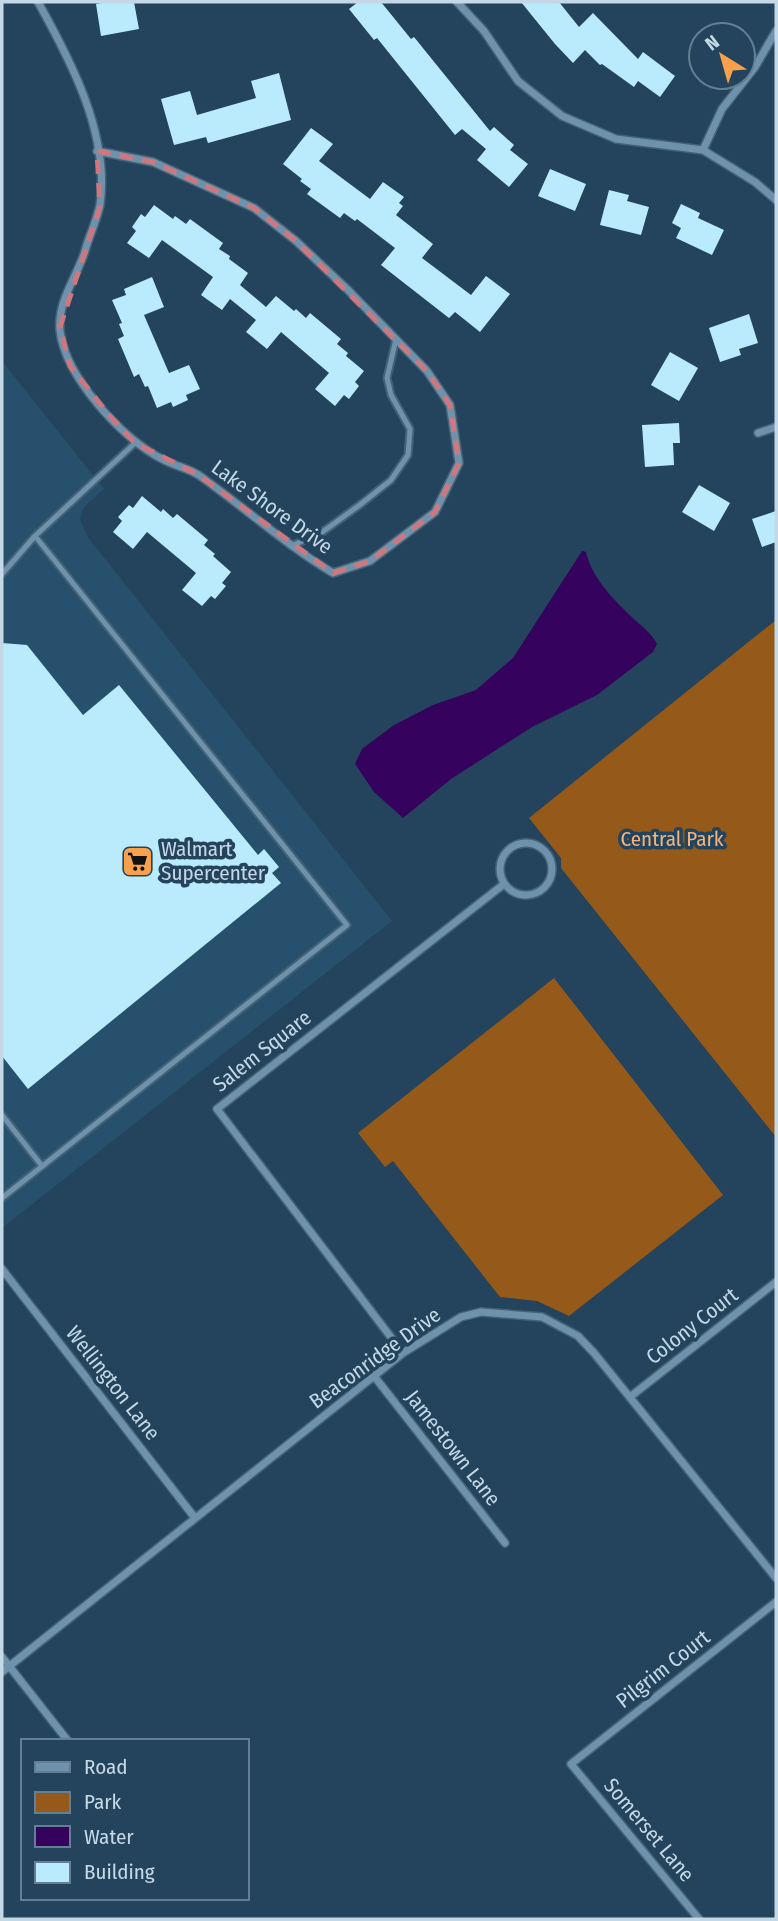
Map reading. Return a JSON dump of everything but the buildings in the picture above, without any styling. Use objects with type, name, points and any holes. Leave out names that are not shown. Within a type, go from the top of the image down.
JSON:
[{"type":"street","name":"Lake Shore Drive","points":[[38,2],[85,94],[97,152],[101,167],[100,207],[82,260],[67,292],[60,327],[65,355],[76,376],[135,443],[162,460],[197,474],[291,546],[333,573],[370,561],[435,512],[459,463],[450,405],[427,371],[296,241],[254,208],[153,162],[97,152]]},
{"type":"street","points":[[457,2],[484,31],[518,81],[562,116],[616,139],[703,150],[755,182],[776,200]]},
{"type":"street","points":[[703,150],[722,110],[755,67],[776,31]]},
{"type":"street","points":[[758,433],[776,427]]},
{"type":"street","points":[[525,842],[536,844],[545,850],[552,861],[553,874],[548,886],[538,894],[526,896],[513,893],[504,884],[500,873],[501,862],[506,852],[514,845],[525,842]]},
{"type":"street","name":"Salem Square","points":[[403,1353],[217,1109],[504,884]]},
{"type":"street","name":"Wellington Lane","points":[[2,1269],[195,1518]]},
{"type":"street","name":"Colony Court","points":[[630,1397],[776,1282]]},
{"type":"street","name":"Beaconridge Drive","points":[[2,1672],[403,1353],[461,1317],[481,1312],[535,1315],[578,1336],[776,1578]]},
{"type":"street","name":"Jamestown Lane","points":[[374,1376],[505,1543]]},
{"type":"street","name":"Pilgrim Court","points":[[571,1764],[776,1602]]},
{"type":"street","points":[[2,1657],[66,1739]]},
{"type":"street","name":"Somerset Lane","points":[[571,1764],[699,1919]]},
{"type":"lane","points":[[291,546],[321,533],[361,504],[391,480],[408,455],[410,429],[391,395],[387,378],[396,339]]},
{"type":"lane","points":[[2,574],[35,536],[135,443]]},
{"type":"lane","points":[[2,1198],[347,925],[35,536]]},
{"type":"lane","points":[[2,1115],[43,1166]]},
{"type":"highlighted area","points":[[97,151],[153,162],[254,208],[296,241],[427,371],[450,405],[459,463],[435,512],[370,561],[333,573],[197,474],[135,443],[70,366],[60,327],[100,207]]},
{"type":"shaded area","points":[[2,361],[104,489],[84,507],[80,519],[87,536],[392,921],[2,1228]]},
{"type":"green space","name":"Central Park","points":[[776,620],[776,1137],[561,868],[561,858],[529,818]]},
{"type":"green space","points":[[554,978],[723,1195],[569,1316],[537,1301],[500,1297],[393,1161],[385,1167],[358,1133]]},
{"type":"water","points":[[582,551],[586,552],[593,571],[605,589],[655,640],[657,644],[653,652],[597,695],[532,727],[451,779],[403,818],[374,792],[355,764],[362,749],[394,725],[433,705],[476,690],[513,658]]},
{"type":"place","name":"Walmart Supercenter","points":[[138,861]]}]
